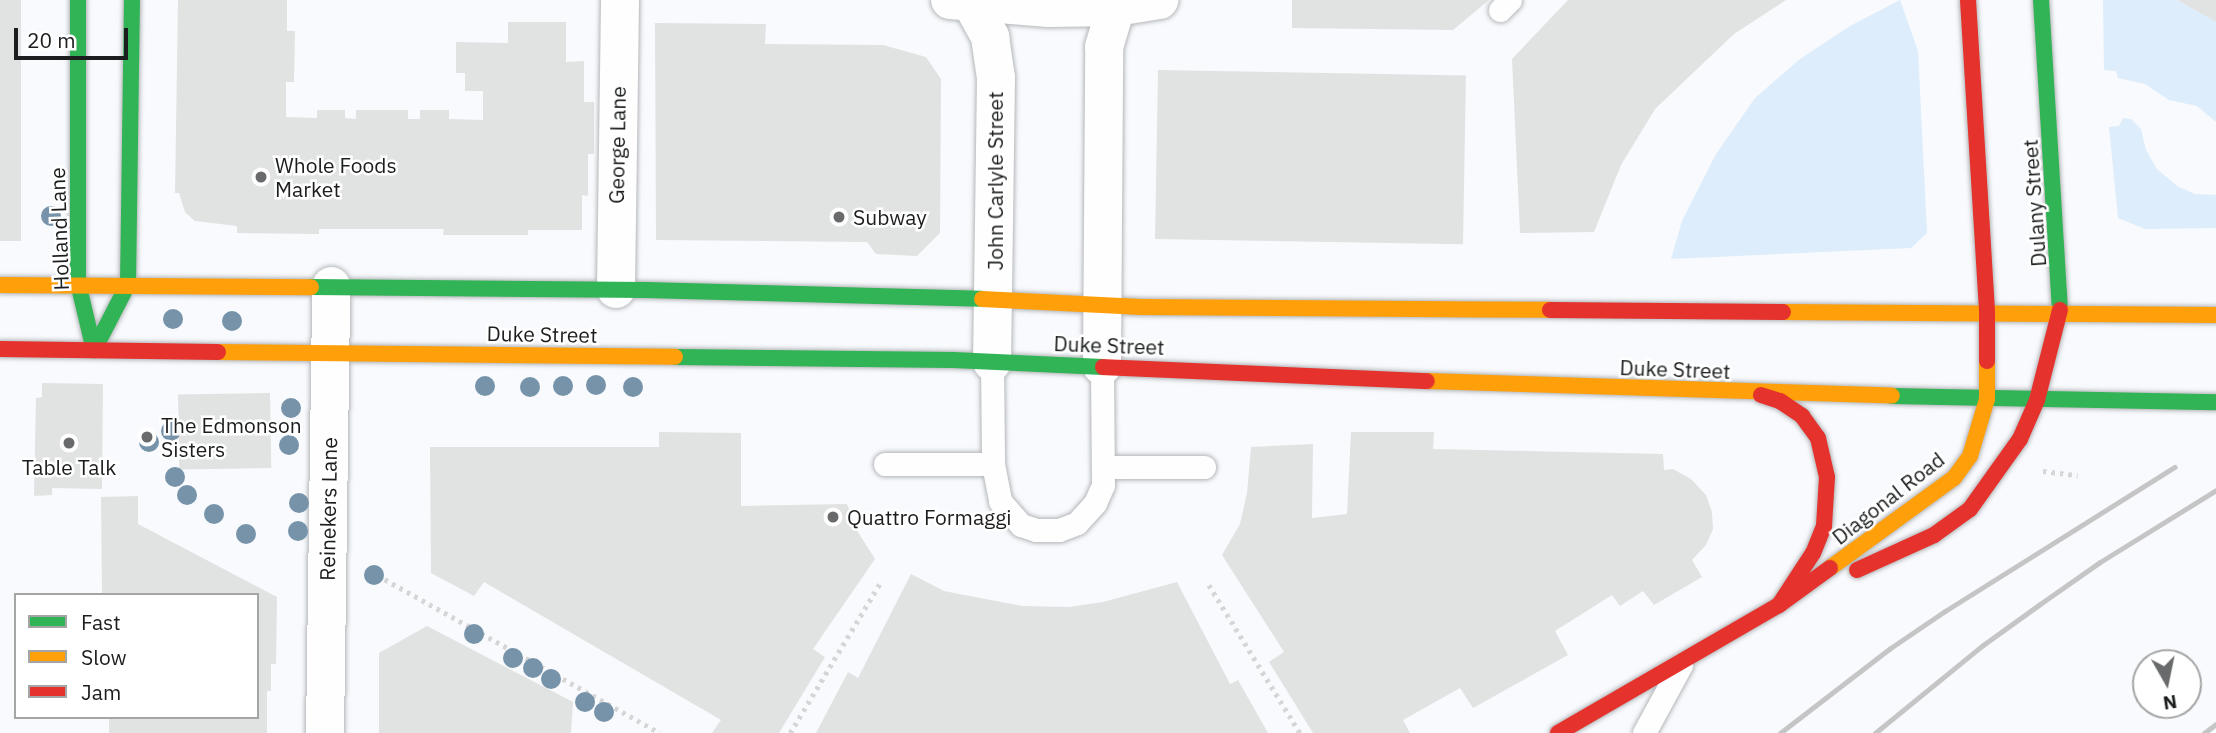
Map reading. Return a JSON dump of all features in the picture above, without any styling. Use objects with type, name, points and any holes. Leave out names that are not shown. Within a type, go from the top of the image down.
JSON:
[{"type":"main road","name":"Holland Lane","points":[[78,0],[78,284],[94,350]]},
{"type":"main road","points":[[94,350],[128,284],[132,0]]},
{"type":"main road","points":[[1968,0],[1987,313]]},
{"type":"main road","name":"Dulany Street","points":[[2037,400],[2060,312],[2059,256],[2041,0]]},
{"type":"main road","name":"Duke Street","points":[[0,285],[331,285],[616,289],[995,300],[1103,306],[2216,315]]},
{"type":"main road","name":"Diagonal Road","points":[[1558,733],[1779,605],[1954,478],[1970,456],[1987,399],[1987,313]]},
{"type":"main road","name":"Duke Street","points":[[0,349],[992,362],[1748,392],[2037,400],[2216,401]]},
{"type":"main road","points":[[1748,392],[1780,401],[1802,416],[1818,438],[1827,477],[1828,501],[1824,526],[1813,553],[1779,605]]},
{"type":"main road","name":"Diagonal Road","points":[[1779,605],[1934,535],[1970,509],[2020,439],[2037,400]]},
{"type":"street","name":"George Lane","points":[[616,289],[620,0]]},
{"type":"street","name":"John Carlyle Street","points":[[960,2],[1049,8],[1116,6],[1159,0]]},
{"type":"street","name":"John Carlyle Street","points":[[960,2],[990,37],[996,78],[995,300],[992,362]]},
{"type":"street","points":[[1102,366],[1104,47],[1116,6]]},
{"type":"street","name":"Reinekers Lane","points":[[325,733],[331,285]]},
{"type":"lane","points":[[992,362],[993,464],[1000,500],[1021,525],[1036,530],[1059,530],[1077,523],[1095,503],[1103,485],[1102,366]]},
{"type":"lane","points":[[885,464],[993,464]]},
{"type":"lane","points":[[1104,467],[1204,467]]},
{"type":"lane","points":[[1644,733],[1684,661]]},
{"type":"path","points":[[2041,471],[2078,475]]},
{"type":"path","points":[[370,572],[660,733]]},
{"type":"path","points":[[790,733],[880,583]]},
{"type":"path","points":[[1209,585],[1300,733]]},
{"type":"shaded area","points":[[1900,0],[1918,51],[1927,233],[1911,248],[1671,259],[1682,221],[1716,154],[1755,98],[1800,59],[1850,26]]},
{"type":"shaded area","points":[[2103,0],[2177,0],[2216,22],[2216,122],[2197,106],[2169,100],[2145,84],[2118,78],[2116,71],[2104,70]]},
{"type":"shaded area","points":[[2123,118],[2131,119],[2141,129],[2146,150],[2156,168],[2177,186],[2195,194],[2216,195],[2216,228],[2145,229],[2118,218],[2109,127],[2119,126]]},
{"type":"building","points":[[0,0],[21,0],[21,241],[0,241]]},
{"type":"building","points":[[178,0],[287,0],[287,31],[295,31],[294,82],[286,82],[286,117],[317,118],[317,110],[345,110],[345,118],[356,119],[356,110],[408,110],[408,119],[420,119],[420,110],[449,110],[449,119],[483,120],[483,91],[465,91],[465,73],[456,73],[456,42],[508,43],[508,22],[566,22],[566,62],[584,61],[584,102],[594,102],[594,154],[588,154],[588,196],[582,195],[582,230],[528,230],[528,235],[443,235],[444,229],[319,229],[319,234],[237,233],[237,226],[195,221],[185,212],[179,193],[175,193]]},
{"type":"building","points":[[1292,0],[1489,0],[1453,30],[1292,28]]},
{"type":"building","points":[[1568,0],[1786,0],[1734,34],[1655,109],[1621,165],[1594,232],[1520,233],[1512,59]]},
{"type":"building","points":[[2177,0],[2216,0],[2216,22]]},
{"type":"building","points":[[655,23],[766,24],[765,44],[883,45],[926,57],[941,79],[940,233],[917,256],[876,254],[867,242],[656,240]]},
{"type":"building","points":[[1158,70],[1466,75],[1463,244],[1155,239]]},
{"type":"building","name":"Table Talk","points":[[42,383],[103,384],[102,489],[52,488],[52,495],[34,496],[36,398],[42,397]]},
{"type":"building","points":[[270,393],[271,468],[179,470],[178,395]]},
{"type":"building","points":[[659,432],[741,433],[741,506],[847,504],[858,532],[875,559],[813,649],[825,657],[779,733],[712,733],[721,720],[484,582],[474,596],[431,573],[430,447],[659,447]]},
{"type":"building","points":[[1351,432],[1434,432],[1433,449],[1663,454],[1664,470],[1673,469],[1691,479],[1706,495],[1712,512],[1713,529],[1706,545],[1692,560],[1702,577],[1654,605],[1643,591],[1620,606],[1612,595],[1555,631],[1568,655],[1473,708],[1460,688],[1403,720],[1410,733],[1313,733],[1269,662],[1284,652],[1222,555],[1240,524],[1247,493],[1251,447],[1313,444],[1312,518],[1347,514]]},
{"type":"building","points":[[138,496],[138,524],[277,597],[276,664],[271,664],[271,691],[267,691],[267,733],[109,733],[109,719],[259,719],[259,593],[102,593],[101,497]]},
{"type":"building","points":[[911,574],[944,591],[1022,606],[1069,607],[1103,602],[1177,582],[1230,684],[1238,680],[1268,733],[816,733],[848,672],[858,678]]},
{"type":"building","points":[[427,626],[573,702],[571,733],[379,733],[379,653]]},
{"type":"railway","points":[[1780,733],[1889,649],[1945,611],[2175,467]]},
{"type":"railway","points":[[1875,733],[1983,645],[2040,604],[2100,562],[2216,490]]},
{"type":"railway","points":[[2204,733],[2216,724]]},
{"type":"traffic: fast","points":[[78,0],[78,283],[94,350]]},
{"type":"traffic: fast","points":[[94,350],[128,284],[132,0]]},
{"type":"traffic: fast","points":[[2041,0],[2060,310]]},
{"type":"traffic: fast","points":[[311,287],[645,290],[982,299]]},
{"type":"traffic: fast","points":[[675,357],[953,360],[1103,367]]},
{"type":"traffic: fast","points":[[1892,396],[2216,402]]},
{"type":"traffic: slow","points":[[0,285],[311,287]]},
{"type":"traffic: slow","points":[[982,299],[1141,307],[1550,310]]},
{"type":"traffic: slow","points":[[1783,312],[2216,315]]},
{"type":"traffic: slow","points":[[218,352],[675,357]]},
{"type":"traffic: slow","points":[[1830,568],[1954,478],[1970,456],[1987,399],[1987,361]]},
{"type":"traffic: slow","points":[[1427,381],[1892,396]]},
{"type":"traffic: jam","points":[[1968,0],[1987,313],[1987,361]]},
{"type":"traffic: jam","points":[[1550,310],[1783,312]]},
{"type":"traffic: jam","points":[[1857,570],[1934,535],[1970,509],[2020,439],[2037,400],[2060,310]]},
{"type":"traffic: jam","points":[[0,349],[218,352]]},
{"type":"traffic: jam","points":[[1103,367],[1427,381]]},
{"type":"traffic: jam","points":[[1761,395],[1780,401],[1802,416],[1818,438],[1827,477],[1824,526],[1813,553],[1779,605]]},
{"type":"traffic: jam","points":[[1558,733],[1779,605],[1830,568]]},
{"type":"place","name":"Whole Foods Market","points":[[261,177]]},
{"type":"place","name":"Subway","points":[[839,217]]},
{"type":"place","name":"The Edmonson Sisters","points":[[147,437]]},
{"type":"place","name":"Table Talk","points":[[69,443]]},
{"type":"place","name":"Quattro Formaggi","points":[[833,517]]}]
